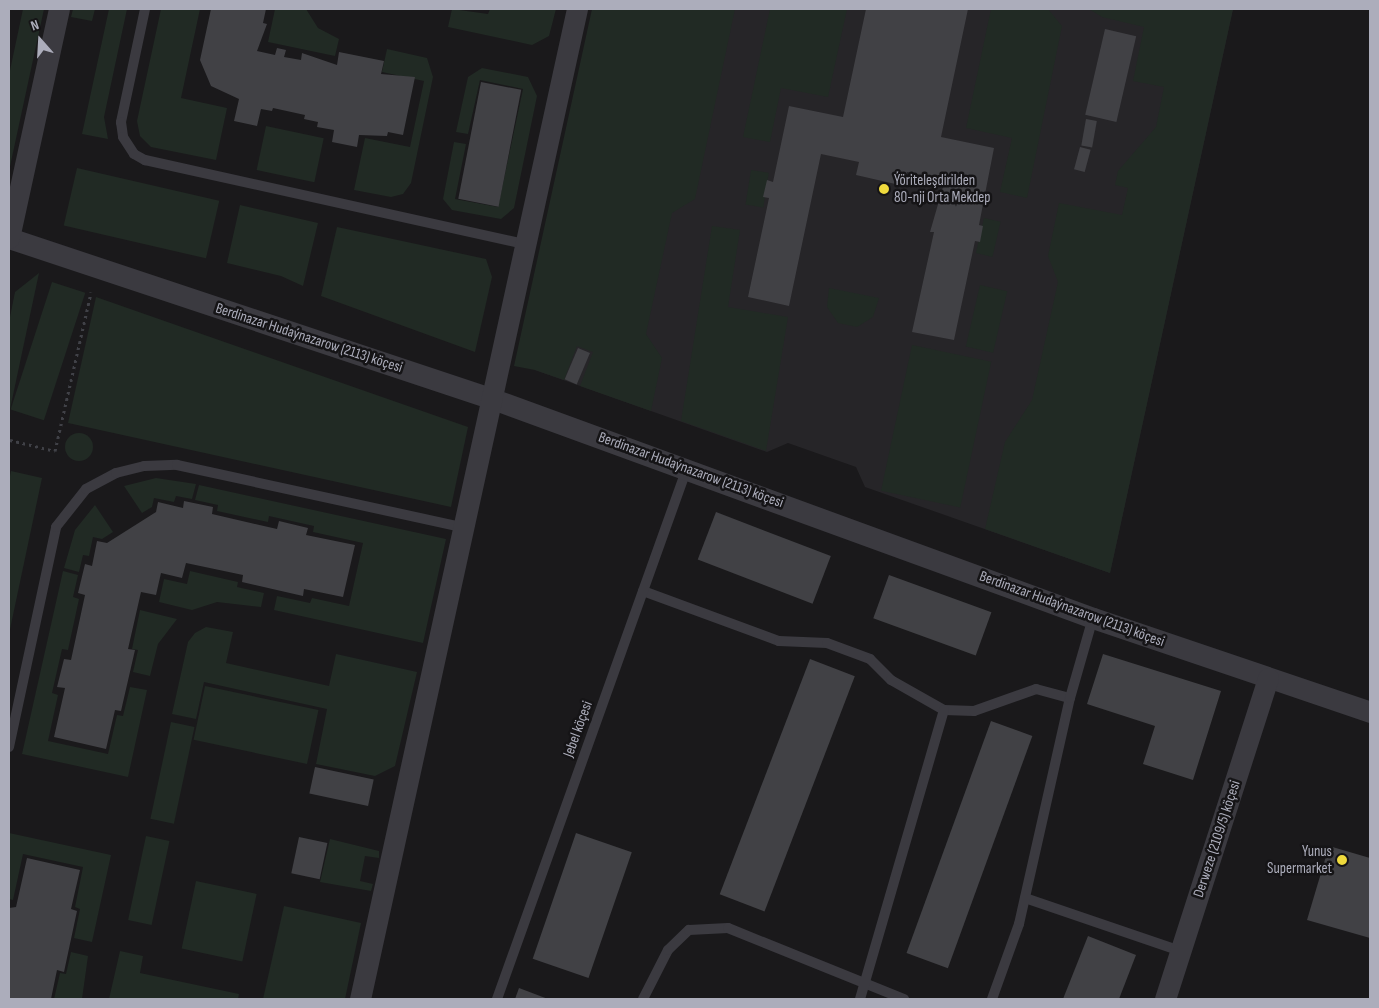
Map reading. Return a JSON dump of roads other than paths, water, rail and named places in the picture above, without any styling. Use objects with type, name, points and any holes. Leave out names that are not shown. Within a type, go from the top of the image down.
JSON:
[{"type":"street","points":[[9,238],[59,9]]},
{"type":"street","points":[[360,999],[577,9]]},
{"type":"street","name":"Berdinazar Hudaýnazarow (2113) köçesi","points":[[9,238],[493,399],[688,468],[1093,618],[1370,712]]},
{"type":"street","name":"Derweze (2109/5) köçesi","points":[[1165,999],[1268,678]]},
{"type":"lane","points":[[145,9],[121,122],[123,137],[134,154],[145,160],[525,244]]},
{"type":"lane","points":[[9,747],[56,527],[86,489],[116,473],[144,466],[177,465],[464,528]]},
{"type":"lane","name":"Jebel köçesi","points":[[497,999],[688,468]]},
{"type":"lane","points":[[643,591],[779,642],[827,643],[870,659],[891,680],[944,710],[974,711],[1036,689],[1070,698]]},
{"type":"lane","points":[[992,999],[1025,898],[1070,698],[1093,618]]},
{"type":"lane","points":[[860,999],[944,710]]},
{"type":"lane","points":[[1025,898],[1181,950]]},
{"type":"lane","points":[[643,999],[668,950],[689,930],[728,928],[863,985],[904,999]]},
{"type":"place","name":"Ýöriteleşdirilden 80-nji Orta Mekdep","points":[[884,189]]},
{"type":"place","name":"Yunus Supermarket","points":[[1342,860]]}]
